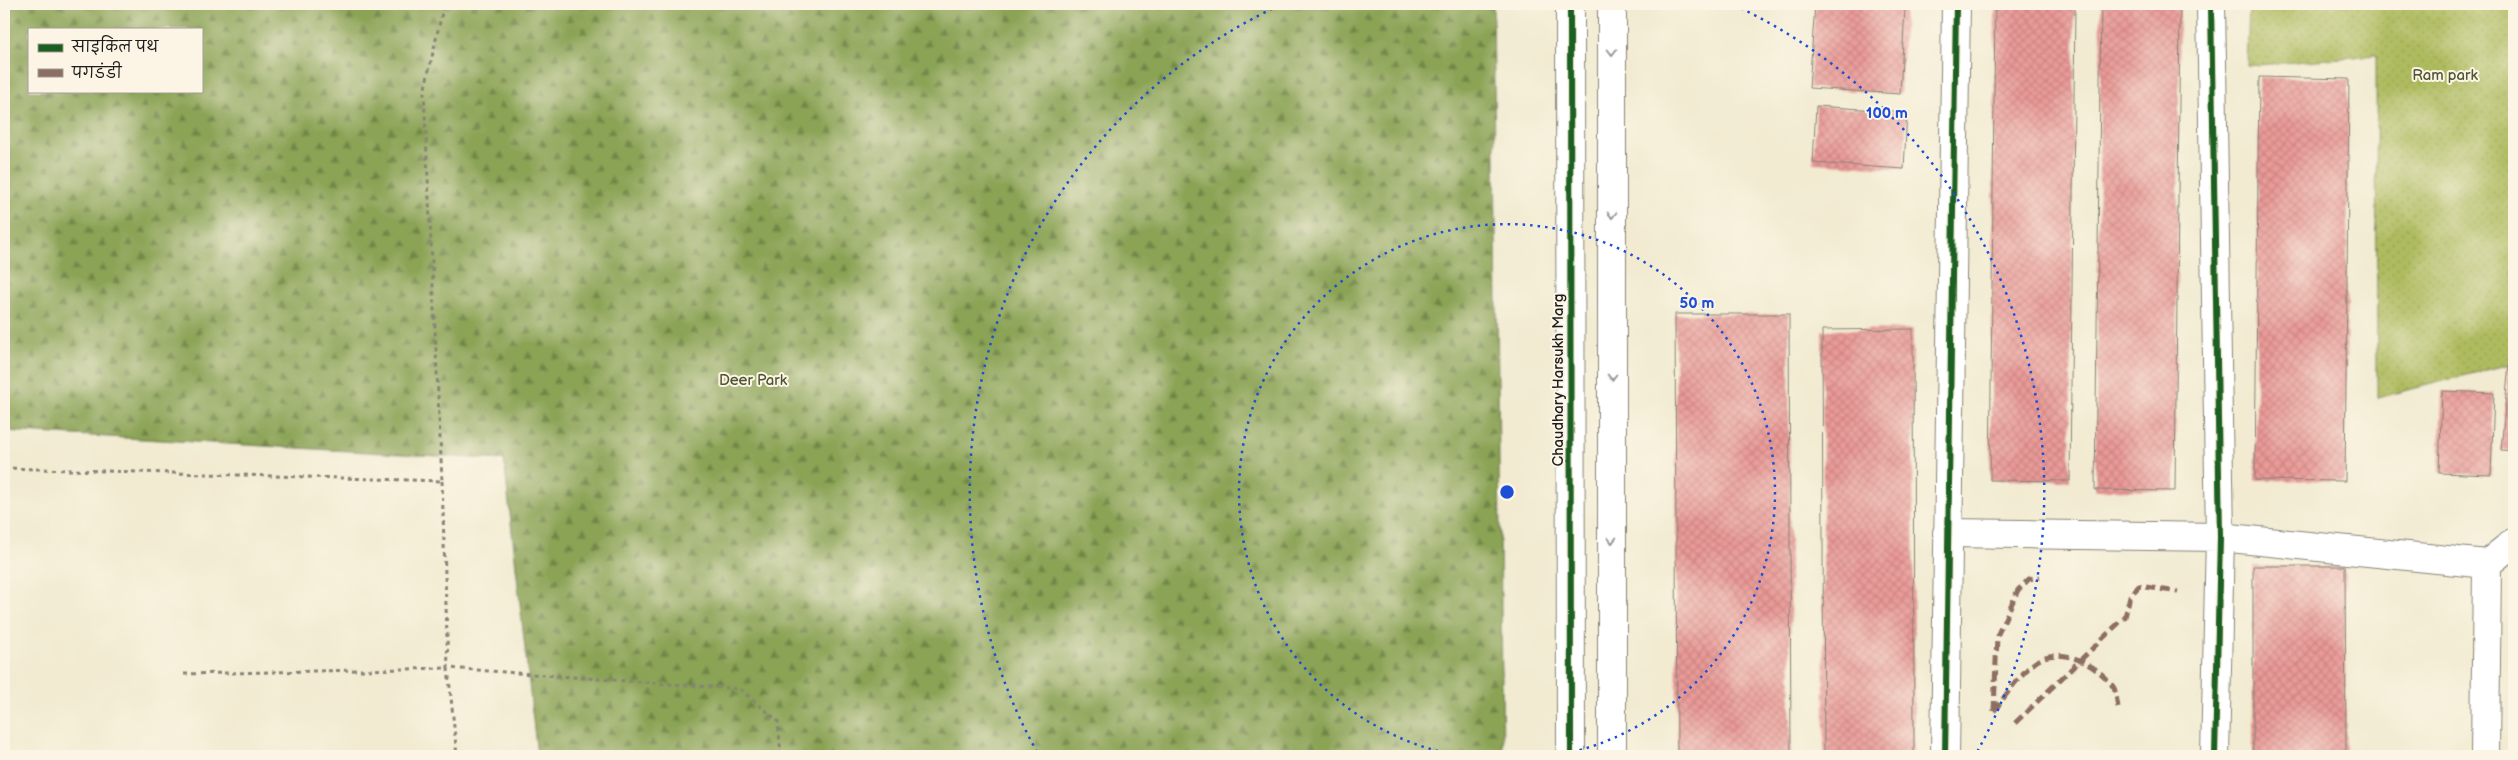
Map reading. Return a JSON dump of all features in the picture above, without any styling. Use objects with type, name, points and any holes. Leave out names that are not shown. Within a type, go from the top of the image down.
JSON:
[{"type":"street","name":"Chaudhary Harsukh Marg","points":[[1570,4],[1572,756]]},
{"type":"street","points":[[1612,4],[1612,756]]},
{"type":"street","points":[[1945,756],[1956,4]]},
{"type":"street","points":[[2211,4],[2220,537],[2215,756]]},
{"type":"street","points":[[1947,533],[2220,537],[2487,564],[2514,542]]},
{"type":"street","points":[[2485,756],[2487,564]]},
{"type":"path","points":[[444,4],[424,92],[442,481],[448,668],[457,756]]},
{"type":"path","points":[[4,468],[442,481]]},
{"type":"path","points":[[184,674],[448,668],[740,689],[778,722],[781,756]]},
{"type":"green space","name":"Deer Park","points":[[4,4],[1493,4],[1503,756],[537,756],[504,460],[4,431]]},
{"type":"green space","name":"Ram park","points":[[2249,4],[2514,4],[2514,363],[2377,398],[2376,55],[2247,66]]},
{"type":"building","points":[[1815,4],[1905,8],[1900,94],[1809,88]]},
{"type":"building","points":[[1995,4],[2075,4],[2070,481],[1990,480]]},
{"type":"building","points":[[2101,4],[2180,4],[2175,491],[2095,490]]},
{"type":"building","points":[[2259,77],[2349,79],[2345,481],[2255,480]]},
{"type":"building","points":[[1816,106],[1907,112],[1904,169],[1813,163]]},
{"type":"building","points":[[1675,314],[1789,314],[1791,756],[1677,756]]},
{"type":"building","points":[[1913,329],[1914,756],[1824,756],[1822,330]]},
{"type":"building","points":[[2509,363],[2514,363],[2514,451],[2501,450]]},
{"type":"building","points":[[2442,391],[2494,393],[2491,475],[2439,473]]},
{"type":"building","points":[[2253,566],[2345,566],[2346,756],[2253,756]]},
{"type":"marked path","points":[[1994,711],[1997,636],[2018,590],[2029,579],[2040,577]]},
{"type":"marked path","points":[[2015,723],[2125,617],[2130,596],[2139,586],[2178,592]]},
{"type":"marked path","points":[[1994,711],[2025,671],[2037,661],[2047,656],[2057,655],[2080,660],[2100,673],[2114,688],[2118,707]]},
{"type":"cycle path","points":[[1570,4],[1571,756]]},
{"type":"cycle path","points":[[1945,756],[1956,4]]},
{"type":"cycle path","points":[[2211,4],[2220,537],[2215,756]]}]
